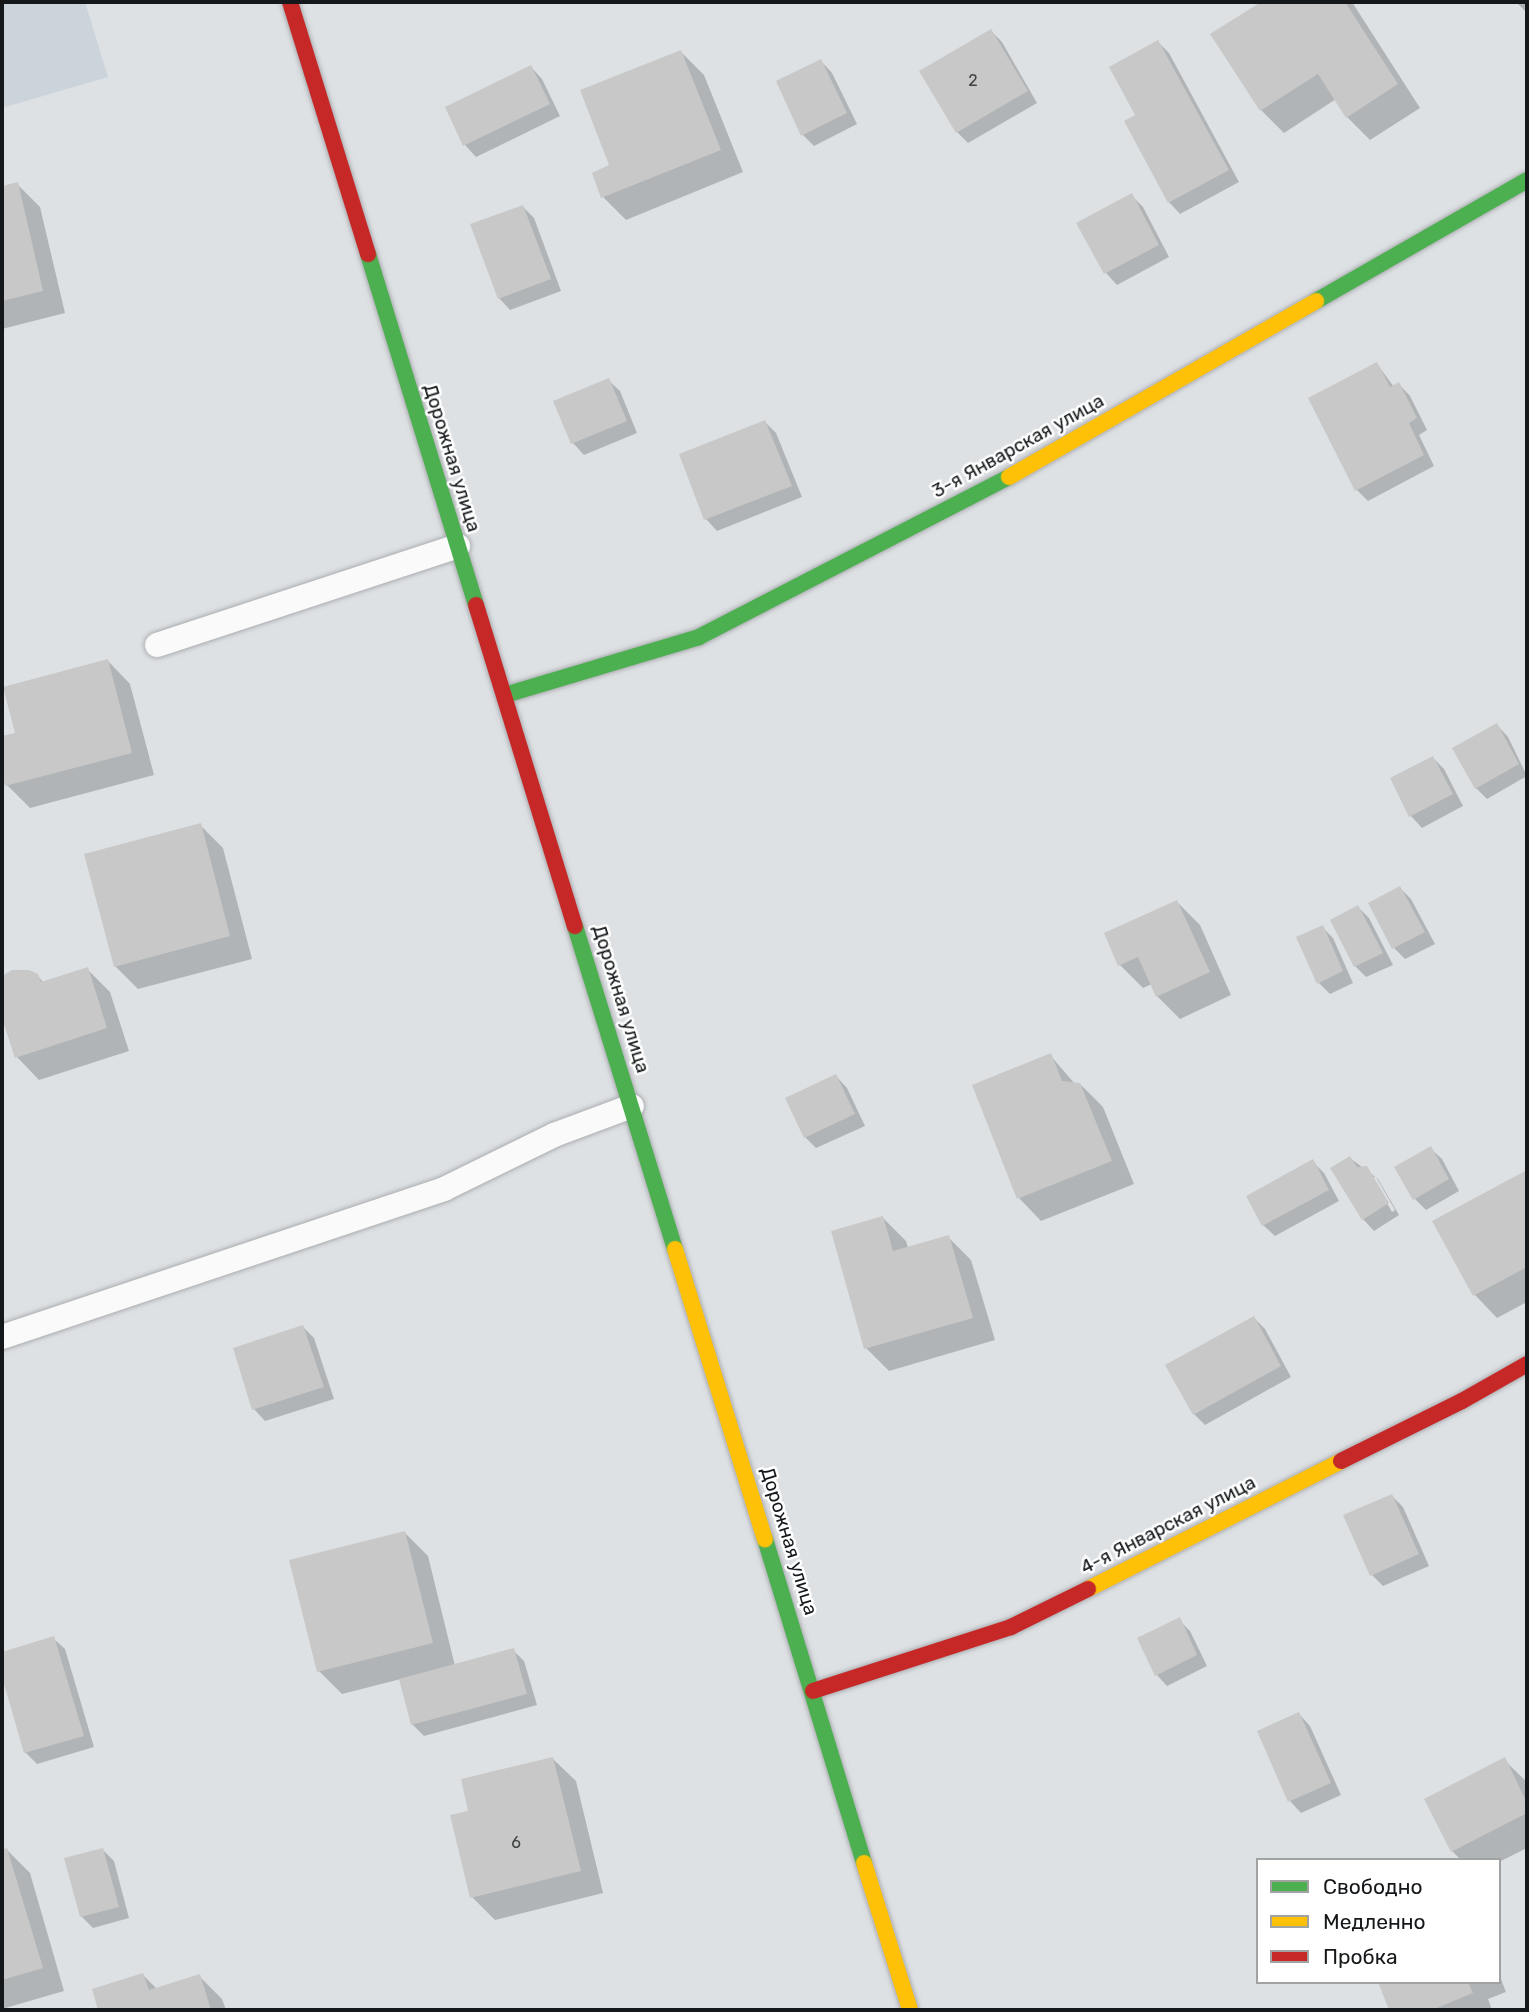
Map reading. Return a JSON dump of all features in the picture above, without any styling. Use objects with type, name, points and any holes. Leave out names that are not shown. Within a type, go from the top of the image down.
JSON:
[{"type":"street","name":"Дорожная улица","points":[[290,2],[910,2010]]},
{"type":"street","name":"3-я Январская улица","points":[[505,695],[710,632],[1002,481],[1527,180]]},
{"type":"street","name":"4-я Январская улица","points":[[813,1691],[1011,1627],[1462,1401],[1527,1364]]},
{"type":"lane","points":[[157,645],[457,546]]},
{"type":"lane","points":[[2,1338],[444,1189],[554,1135],[632,1106]]},
{"type":"shaded area","points":[[2,2],[85,2],[108,77],[2,108]]},
{"type":"building","points":[[1261,2],[1345,2],[1398,84],[1346,118],[1318,74],[1260,111],[1210,34]]},
{"type":"building","points":[[991,29],[1028,91],[956,133],[919,71]]},
{"type":"building","points":[[1158,40],[1229,170],[1168,203],[1124,121],[1135,115],[1109,67]]},
{"type":"building","points":[[681,50],[721,150],[601,198],[592,173],[609,165],[580,90]]},
{"type":"building","points":[[821,59],[847,113],[801,136],[776,81]]},
{"type":"building","points":[[531,65],[550,104],[463,146],[445,107]]},
{"type":"building","points":[[18,182],[43,291],[2,301],[2,186]]},
{"type":"building","points":[[1132,193],[1159,245],[1104,274],[1076,223]]},
{"type":"building","points":[[523,205],[551,279],[498,299],[470,224]]},
{"type":"building","points":[[1377,362],[1390,387],[1399,382],[1417,418],[1409,423],[1424,455],[1355,491],[1308,398]]},
{"type":"building","points":[[609,378],[627,421],[571,444],[553,401]]},
{"type":"building","points":[[765,420],[792,486],[704,520],[679,454]]},
{"type":"building","points":[[108,659],[132,753],[5,786],[2,773],[2,736],[15,733],[3,687]]},
{"type":"building","points":[[1497,723],[1519,764],[1475,789],[1452,748]]},
{"type":"building","points":[[1433,756],[1453,794],[1409,817],[1390,778]]},
{"type":"building","points":[[201,823],[230,936],[114,967],[84,854]]},
{"type":"building","points":[[1400,886],[1425,932],[1392,949],[1368,903]]},
{"type":"building","points":[[1177,900],[1210,972],[1156,997],[1138,957],[1118,966],[1104,933]]},
{"type":"building","points":[[1358,905],[1383,953],[1354,967],[1330,920]]},
{"type":"building","points":[[1323,925],[1343,971],[1317,984],[1296,937]]},
{"type":"building","points":[[88,967],[107,1028],[15,1058],[2,1018],[2,976],[12,970],[29,970],[38,974],[41,982]]},
{"type":"building","points":[[1051,1053],[1062,1081],[1080,1083],[1112,1161],[1017,1199],[972,1085]]},
{"type":"building","points":[[836,1074],[855,1114],[804,1138],[785,1098]]},
{"type":"building","points":[[1431,1146],[1449,1179],[1413,1200],[1394,1167]]},
{"type":"building","points":[[1350,1156],[1357,1167],[1367,1166],[1389,1203],[1362,1220],[1330,1168]]},
{"type":"building","points":[[1313,1159],[1329,1190],[1262,1226],[1246,1196]]},
{"type":"building","points":[[1527,1170],[1527,1267],[1473,1296],[1432,1221]]},
{"type":"building","points":[[883,1216],[893,1251],[949,1235],[973,1318],[864,1349],[831,1231]]},
{"type":"building","points":[[1254,1316],[1281,1366],[1193,1415],[1165,1365]]},
{"type":"building","points":[[303,1325],[324,1387],[252,1410],[233,1348]]},
{"type":"building","points":[[1392,1494],[1419,1554],[1370,1576],[1343,1515]]},
{"type":"building","points":[[405,1531],[433,1643],[317,1672],[289,1560]]},
{"type":"building","points":[[1180,1617],[1197,1655],[1155,1676],[1137,1638]]},
{"type":"building","points":[[54,1636],[84,1736],[24,1753],[2,1677],[2,1652]]},
{"type":"building","points":[[514,1648],[527,1694],[411,1725],[399,1679]]},
{"type":"building","points":[[1299,1712],[1331,1783],[1288,1802],[1257,1731]]},
{"type":"building","points":[[553,1757],[581,1871],[470,1898],[450,1815],[468,1811],[461,1779]]},
{"type":"building","points":[[1505,1757],[1527,1803],[1527,1813],[1451,1852],[1424,1799]]},
{"type":"building","points":[[7,1848],[43,1968],[2,1980],[2,1850]]},
{"type":"building","points":[[103,1848],[119,1907],[80,1917],[64,1858]]},
{"type":"building","points":[[143,1973],[149,1990],[200,1974],[211,2010],[98,2010],[92,1989]]},
{"type":"building","points":[[1379,1984],[1469,1984],[1473,1993],[1432,2010],[1389,2010]]},
{"type":"traffic: fast","points":[[1316,301],[1527,180]]},
{"type":"traffic: fast","points":[[368,254],[476,605]]},
{"type":"traffic: fast","points":[[505,695],[699,637],[1009,477]]},
{"type":"traffic: fast","points":[[575,926],[675,1249]]},
{"type":"traffic: fast","points":[[765,1539],[864,1863]]},
{"type":"traffic: slow","points":[[1009,477],[1316,301]]},
{"type":"traffic: slow","points":[[675,1249],[765,1539]]},
{"type":"traffic: slow","points":[[1088,1589],[1341,1461]]},
{"type":"traffic: slow","points":[[864,1863],[910,2010]]},
{"type":"traffic: jam","points":[[290,2],[368,254]]},
{"type":"traffic: jam","points":[[476,605],[575,926]]},
{"type":"traffic: jam","points":[[1341,1461],[1462,1401],[1527,1364]]},
{"type":"traffic: jam","points":[[813,1691],[1011,1627],[1088,1589]]}]
